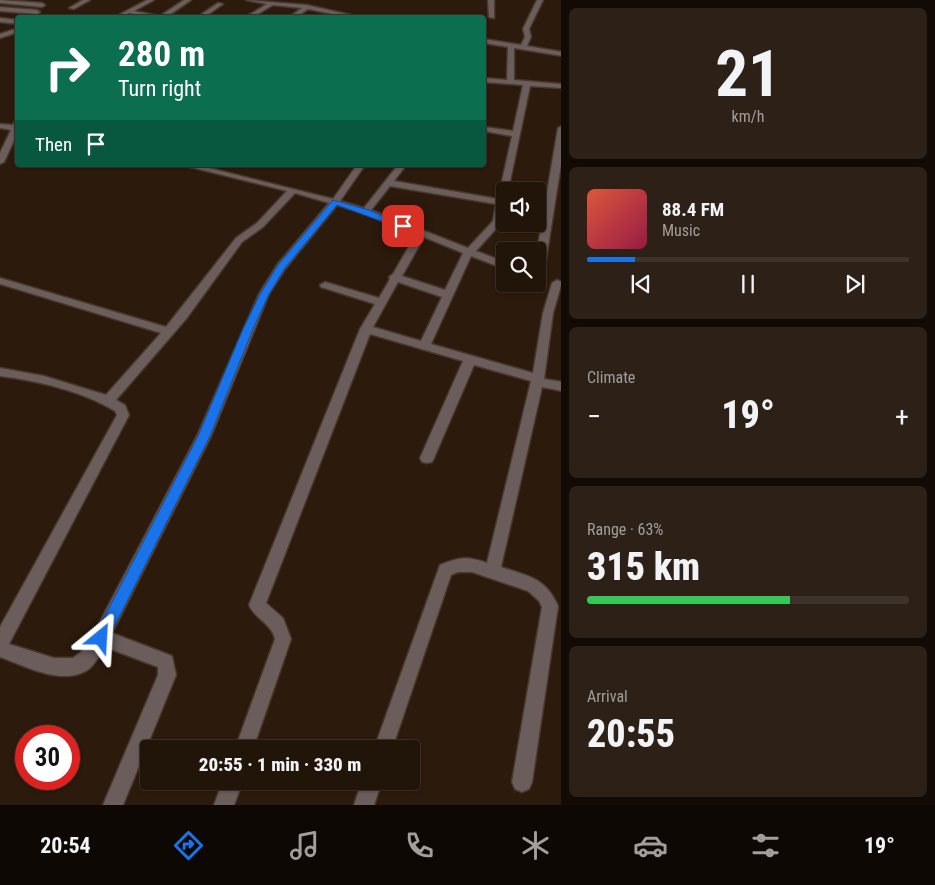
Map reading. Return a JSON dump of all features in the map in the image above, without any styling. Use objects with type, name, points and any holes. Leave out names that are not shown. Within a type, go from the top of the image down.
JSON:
[{"type":"street","points":[[72,8],[87,0]]},
{"type":"street","points":[[120,15],[151,0]]},
{"type":"street","points":[[165,15],[188,0]]},
{"type":"street","points":[[249,0],[307,7],[349,15]]},
{"type":"street","points":[[491,0],[492,17]]},
{"type":"street","points":[[523,48],[528,37],[526,29],[540,0]]},
{"type":"street","points":[[0,1],[44,2],[38,15],[0,9]]},
{"type":"street","points":[[251,15],[273,2]]},
{"type":"street","points":[[203,15],[220,4]]},
{"type":"street","points":[[295,15],[307,7]]},
{"type":"street","points":[[128,11],[151,15]]},
{"type":"street","points":[[0,20],[15,22]]},
{"type":"street","points":[[0,34],[15,31]]},
{"type":"street","points":[[486,41],[561,54]]},
{"type":"street","points":[[510,82],[513,70],[509,58],[511,46]]},
{"type":"street","points":[[486,80],[561,86]]},
{"type":"street","points":[[506,182],[527,83]]},
{"type":"street","points":[[0,126],[15,126]]},
{"type":"street","points":[[486,128],[515,134]]},
{"type":"street","points":[[543,242],[561,128]]},
{"type":"street","points":[[0,162],[15,130]]},
{"type":"street","points":[[199,167],[233,172],[366,211],[496,263]]},
{"type":"street","points":[[0,649],[58,668],[69,668],[82,664],[101,637],[204,436],[264,294],[281,267],[336,202],[360,167]]},
{"type":"street","points":[[366,211],[400,167]]},
{"type":"street","points":[[388,183],[496,201]]},
{"type":"street","points":[[108,401],[204,288],[239,240],[260,225],[293,190]]},
{"type":"street","points":[[424,347],[468,253],[475,248],[489,227],[496,223]]},
{"type":"street","points":[[247,740],[283,638],[282,629],[274,618],[264,614],[257,605],[366,329],[394,277],[421,234]]},
{"type":"street","points":[[394,277],[448,295]]},
{"type":"street","points":[[492,572],[538,379],[548,313],[559,284],[546,280]]},
{"type":"street","points":[[0,281],[168,331]]},
{"type":"street","points":[[325,284],[381,302]]},
{"type":"street","points":[[366,329],[538,379],[538,382],[561,387]]},
{"type":"street","points":[[427,458],[470,360]]},
{"type":"street","points":[[0,372],[33,378],[108,401],[121,408],[123,415],[0,644]]},
{"type":"street","points":[[386,740],[445,570],[458,565],[472,565],[533,585],[545,596],[550,606],[522,782]]},
{"type":"street","points":[[101,637],[166,662],[168,675],[113,805]]},
{"type":"street","points":[[224,805],[230,790]]},
{"type":"street","points":[[364,805],[369,790]]},
{"type":"route","points":[[101,638],[204,436],[248,329],[264,294],[281,267],[336,202],[366,211],[403,226]]}]
